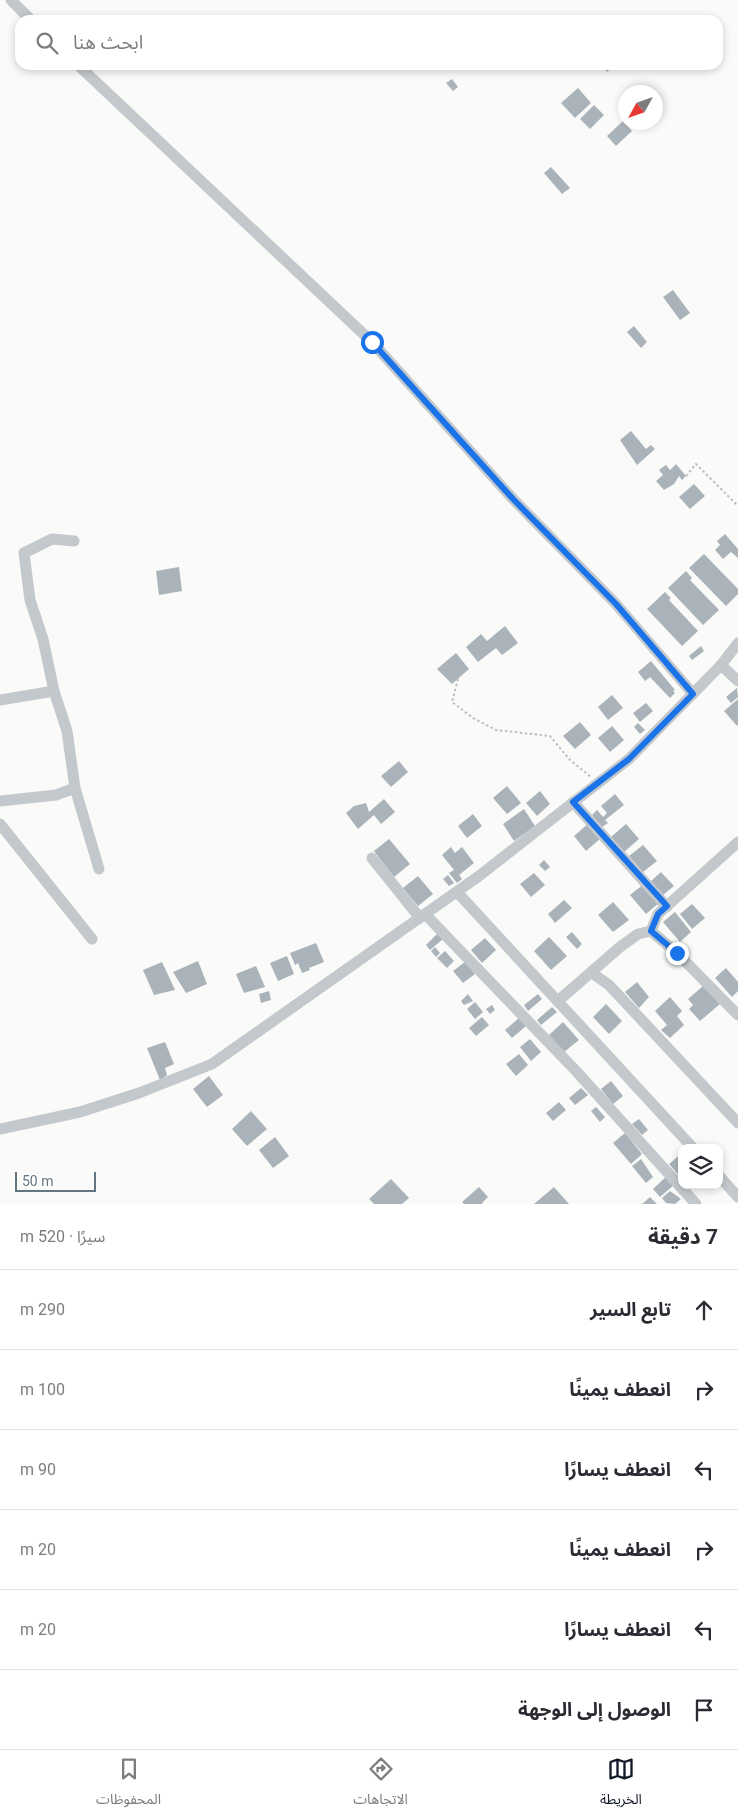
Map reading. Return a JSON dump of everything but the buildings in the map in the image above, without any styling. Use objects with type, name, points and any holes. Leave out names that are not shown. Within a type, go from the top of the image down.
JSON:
[{"type":"street","points":[[11,0],[26,15]]},
{"type":"street","points":[[83,70],[372,342],[513,499],[616,604],[693,694]]},
{"type":"street","points":[[74,541],[52,539],[24,552],[30,600],[43,639],[54,691],[67,731],[75,788],[99,869]]},
{"type":"street","points":[[0,1129],[80,1112],[139,1093],[212,1064],[457,892],[629,759],[737,647]]},
{"type":"street","points":[[721,664],[738,681]]},
{"type":"street","points":[[0,700],[54,691]]},
{"type":"street","points":[[0,801],[56,795],[75,788]]},
{"type":"street","points":[[573,802],[667,906]]},
{"type":"street","points":[[0,824],[92,939]]},
{"type":"street","points":[[651,931],[658,914],[738,842]]},
{"type":"street","points":[[372,858],[422,916],[577,1072],[696,1204]]},
{"type":"street","points":[[457,892],[689,1144]]},
{"type":"street","points":[[558,1001],[592,973],[606,958],[638,934],[651,931]]},
{"type":"street","points":[[651,931],[677,953],[738,1015]]},
{"type":"street","points":[[592,973],[609,985],[738,1123]]},
{"type":"street","points":[[723,1180],[738,1197]]},
{"type":"path","points":[[686,476],[696,464],[738,506]]},
{"type":"path","points":[[458,679],[452,702],[473,718],[496,730],[550,736],[570,760],[598,783]]},
{"type":"route","points":[[372,342],[513,499],[616,604],[693,694],[629,759],[573,802],[667,906],[658,914],[651,931],[677,953]]}]
